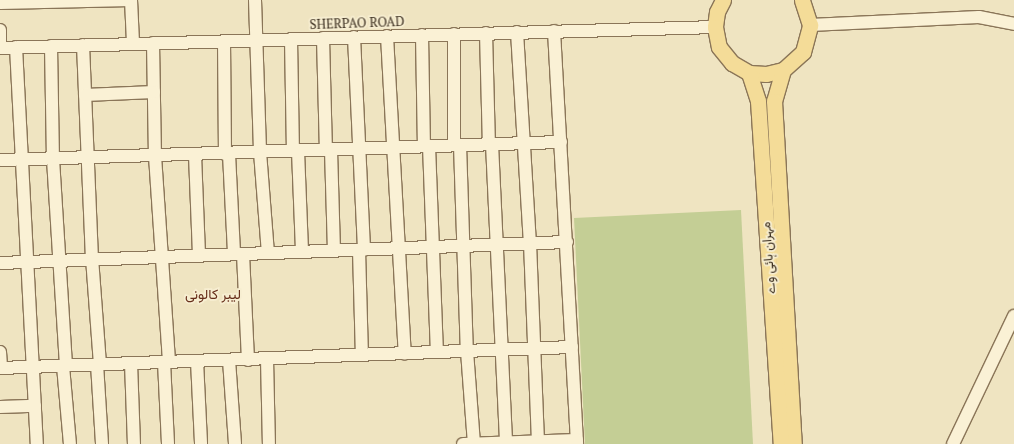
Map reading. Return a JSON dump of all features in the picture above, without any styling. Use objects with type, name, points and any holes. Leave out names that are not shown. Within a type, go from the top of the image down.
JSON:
[{"type":"main road","points":[[723,0],[717,12],[715,27],[719,47],[732,63],[749,73],[766,74],[783,70],[803,52],[810,25],[802,0]]},
{"type":"main road","points":[[783,70],[774,101],[794,444]]},
{"type":"main road","name":"مہران ہائی وے","points":[[749,73],[758,101],[781,444]]},
{"type":"street","points":[[0,3],[131,0],[133,43]]},
{"type":"street","points":[[255,0],[258,40],[260,152],[268,253]]},
{"type":"street","points":[[810,25],[980,16],[1014,24]]},
{"type":"street","name":"SHERPAO ROAD","points":[[0,48],[153,42],[715,27]]},
{"type":"street","points":[[0,30],[0,48]]},
{"type":"street","points":[[463,444],[577,442],[554,31]]},
{"type":"street","points":[[517,32],[530,243],[537,443]]},
{"type":"street","points":[[486,33],[506,443]]},
{"type":"street","points":[[454,34],[457,145],[467,351],[474,444]]},
{"type":"street","points":[[422,35],[426,146],[433,247],[437,352]]},
{"type":"street","points":[[387,36],[392,148],[400,248],[405,354]]},
{"type":"street","points":[[354,37],[360,149],[362,355]]},
{"type":"street","points":[[323,38],[334,251]]},
{"type":"street","points":[[291,39],[295,151],[302,252]]},
{"type":"street","points":[[224,41],[227,154],[239,254],[248,360]]},
{"type":"street","points":[[153,42],[155,156],[162,256],[168,444]]},
{"type":"street","points":[[83,45],[87,158],[102,444]]},
{"type":"street","points":[[51,46],[53,158],[70,444]]},
{"type":"street","points":[[16,47],[21,159],[29,262],[32,367],[37,444]]},
{"type":"street","points":[[85,95],[154,92]]},
{"type":"street","points":[[0,160],[227,154],[561,142]]},
{"type":"street","points":[[195,155],[199,255]]},
{"type":"street","points":[[0,263],[92,258],[567,242]]},
{"type":"street","points":[[952,444],[1014,316]]},
{"type":"street","points":[[0,352],[0,368],[572,347]]},
{"type":"street","points":[[267,358],[269,444]]},
{"type":"street","points":[[229,360],[235,444]]},
{"type":"street","points":[[197,361],[201,444]]},
{"type":"street","points":[[131,363],[134,444]]},
{"type":"street","points":[[0,407],[35,406]]},
{"type":"green space","points":[[741,210],[753,444],[585,444],[574,218]]},
{"type":"district","name":"لیبر کالونی","points":[[213,294]]}]
